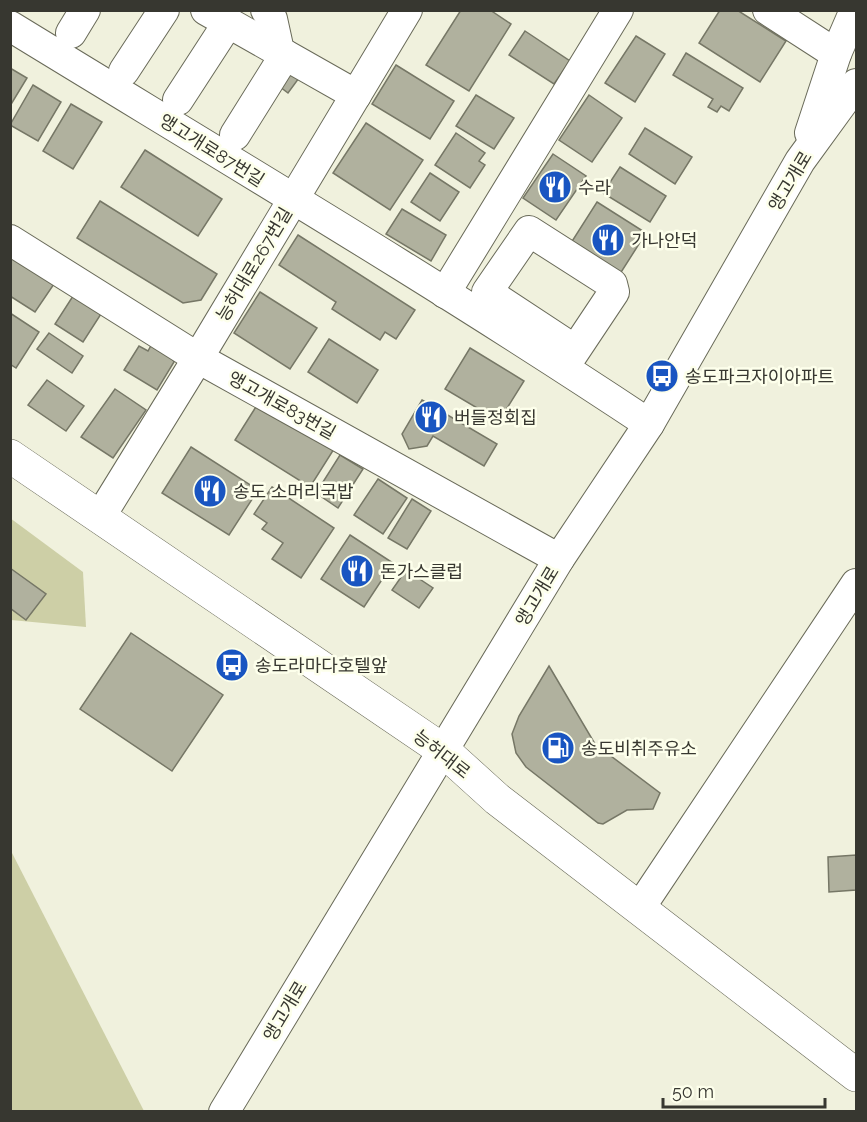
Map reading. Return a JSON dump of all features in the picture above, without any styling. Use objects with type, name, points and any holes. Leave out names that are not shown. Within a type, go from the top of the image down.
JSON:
[{"type":"main road","name":"능허대로","points":[[10,456],[444,751],[496,799],[856,1075]]},
{"type":"street","points":[[124,71],[164,10]]},
{"type":"street","points":[[235,135],[282,53],[272,19],[266,10]]},
{"type":"street","name":"능허대로267번길","points":[[100,516],[198,358],[407,10]]},
{"type":"street","points":[[445,293],[618,10]]},
{"type":"street","points":[[768,10],[836,54]]},
{"type":"street","points":[[800,161],[836,54],[855,10]]},
{"type":"street","points":[[178,100],[217,17],[356,95]]},
{"type":"street","name":"앵고개로87번길","points":[[10,26],[445,293],[570,359],[649,424]]},
{"type":"street","name":"앵고개로","points":[[224,1112],[559,559],[649,424],[800,161],[856,84]]},
{"type":"street","points":[[800,161],[856,117]]},
{"type":"street","name":"앵고개로83번길","points":[[10,240],[198,358],[559,559]]},
{"type":"street","points":[[639,909],[856,584]]},
{"type":"green space","points":[[10,518],[83,572],[86,627],[11,620]]},
{"type":"green space","points":[[11,851],[144,1111],[11,1111]]},
{"type":"building","points":[[461,10],[490,10],[511,24],[469,91],[426,65]]},
{"type":"building","points":[[720,10],[737,10],[786,41],[760,82],[699,43]]},
{"type":"building","points":[[525,31],[570,61],[554,84],[509,55]]},
{"type":"building","points":[[636,36],[665,54],[635,102],[605,83]]},
{"type":"building","points":[[686,53],[743,88],[729,111],[721,106],[717,112],[708,107],[713,99],[673,75]]},
{"type":"building","points":[[396,65],[454,101],[430,139],[372,104]]},
{"type":"building","points":[[10,68],[27,78],[10,106]]},
{"type":"building","points":[[286,69],[299,78],[288,93],[275,83]]},
{"type":"building","points":[[33,85],[61,102],[38,141],[10,125]]},
{"type":"building","points":[[476,95],[514,118],[494,149],[456,126]]},
{"type":"building","points":[[589,95],[622,118],[592,162],[559,140]]},
{"type":"building","points":[[71,104],[102,122],[73,169],[43,151]]},
{"type":"building","points":[[366,123],[423,160],[390,210],[333,173]]},
{"type":"building","points":[[645,128],[692,157],[675,184],[629,154]]},
{"type":"building","points":[[456,133],[485,153],[479,161],[485,165],[470,188],[435,165]]},
{"type":"building","points":[[145,150],[222,199],[198,236],[121,187]]},
{"type":"building","name":"수라","points":[[553,154],[586,176],[556,220],[523,198]]},
{"type":"building","points":[[620,167],[666,196],[650,222],[603,193]]},
{"type":"building","points":[[430,173],[459,192],[440,221],[411,202]]},
{"type":"building","points":[[100,201],[217,274],[201,300],[183,303],[77,238]]},
{"type":"building","name":"가나안덕","points":[[597,202],[646,233],[618,277],[569,246]]},
{"type":"building","points":[[402,209],[446,235],[431,261],[386,234]]},
{"type":"building","points":[[298,235],[415,310],[396,339],[385,332],[380,340],[332,309],[336,302],[279,265]]},
{"type":"building","points":[[10,255],[54,284],[35,312],[10,296]]},
{"type":"building","points":[[260,292],[317,328],[290,369],[234,333]]},
{"type":"building","points":[[73,296],[101,314],[83,342],[55,324]]},
{"type":"building","points":[[10,313],[39,332],[16,368],[10,364]]},
{"type":"building","points":[[49,333],[83,356],[72,373],[37,349]]},
{"type":"building","points":[[155,338],[167,346],[174,362],[157,390],[124,370],[139,346],[148,351]]},
{"type":"building","points":[[329,339],[378,370],[357,403],[308,372]]},
{"type":"building","points":[[470,348],[524,381],[499,421],[445,389]]},
{"type":"building","points":[[47,380],[84,406],[66,431],[28,405]]},
{"type":"building","points":[[115,389],[146,410],[113,458],[81,437]]},
{"type":"building","name":"버들정회집","points":[[422,400],[497,444],[484,466],[433,436],[427,446],[409,449],[402,434]]},
{"type":"building","points":[[259,402],[334,449],[310,487],[235,440]]},
{"type":"building","name":"송도 소머리국밥","points":[[191,447],[258,490],[229,535],[162,493]]},
{"type":"building","points":[[340,455],[363,469],[338,508],[316,493]]},
{"type":"building","points":[[378,479],[407,498],[383,534],[354,515]]},
{"type":"building","points":[[272,487],[334,528],[301,578],[272,559],[283,543],[262,529],[267,523],[254,514]]},
{"type":"building","points":[[412,499],[431,511],[407,549],[388,538]]},
{"type":"building","name":"돈가스클럽","points":[[350,535],[393,563],[364,607],[321,579]]},
{"type":"building","points":[[10,568],[46,594],[26,620],[10,608]]},
{"type":"building","points":[[406,570],[433,588],[419,608],[392,590]]},
{"type":"building","points":[[131,633],[223,695],[172,771],[80,709]]},
{"type":"building","name":"송도비취주유소","points":[[549,666],[595,744],[660,793],[653,809],[627,810],[603,824],[598,823],[526,767],[516,753],[512,734],[519,716]]},
{"type":"building","points":[[856,855],[856,890],[829,892],[828,857]]},
{"type":"place","name":"수라","points":[[555,187]]},
{"type":"place","name":"가나안덕","points":[[608,240]]},
{"type":"place","name":"송도파크자이아파트","points":[[662,376]]},
{"type":"place","name":"버들정회집","points":[[431,417]]},
{"type":"place","name":"송도 소머리국밥","points":[[210,491]]},
{"type":"place","name":"돈가스클럽","points":[[357,571]]},
{"type":"place","name":"송도라마다호텔앞","points":[[232,665]]},
{"type":"place","name":"송도비취주유소","points":[[558,748]]}]
